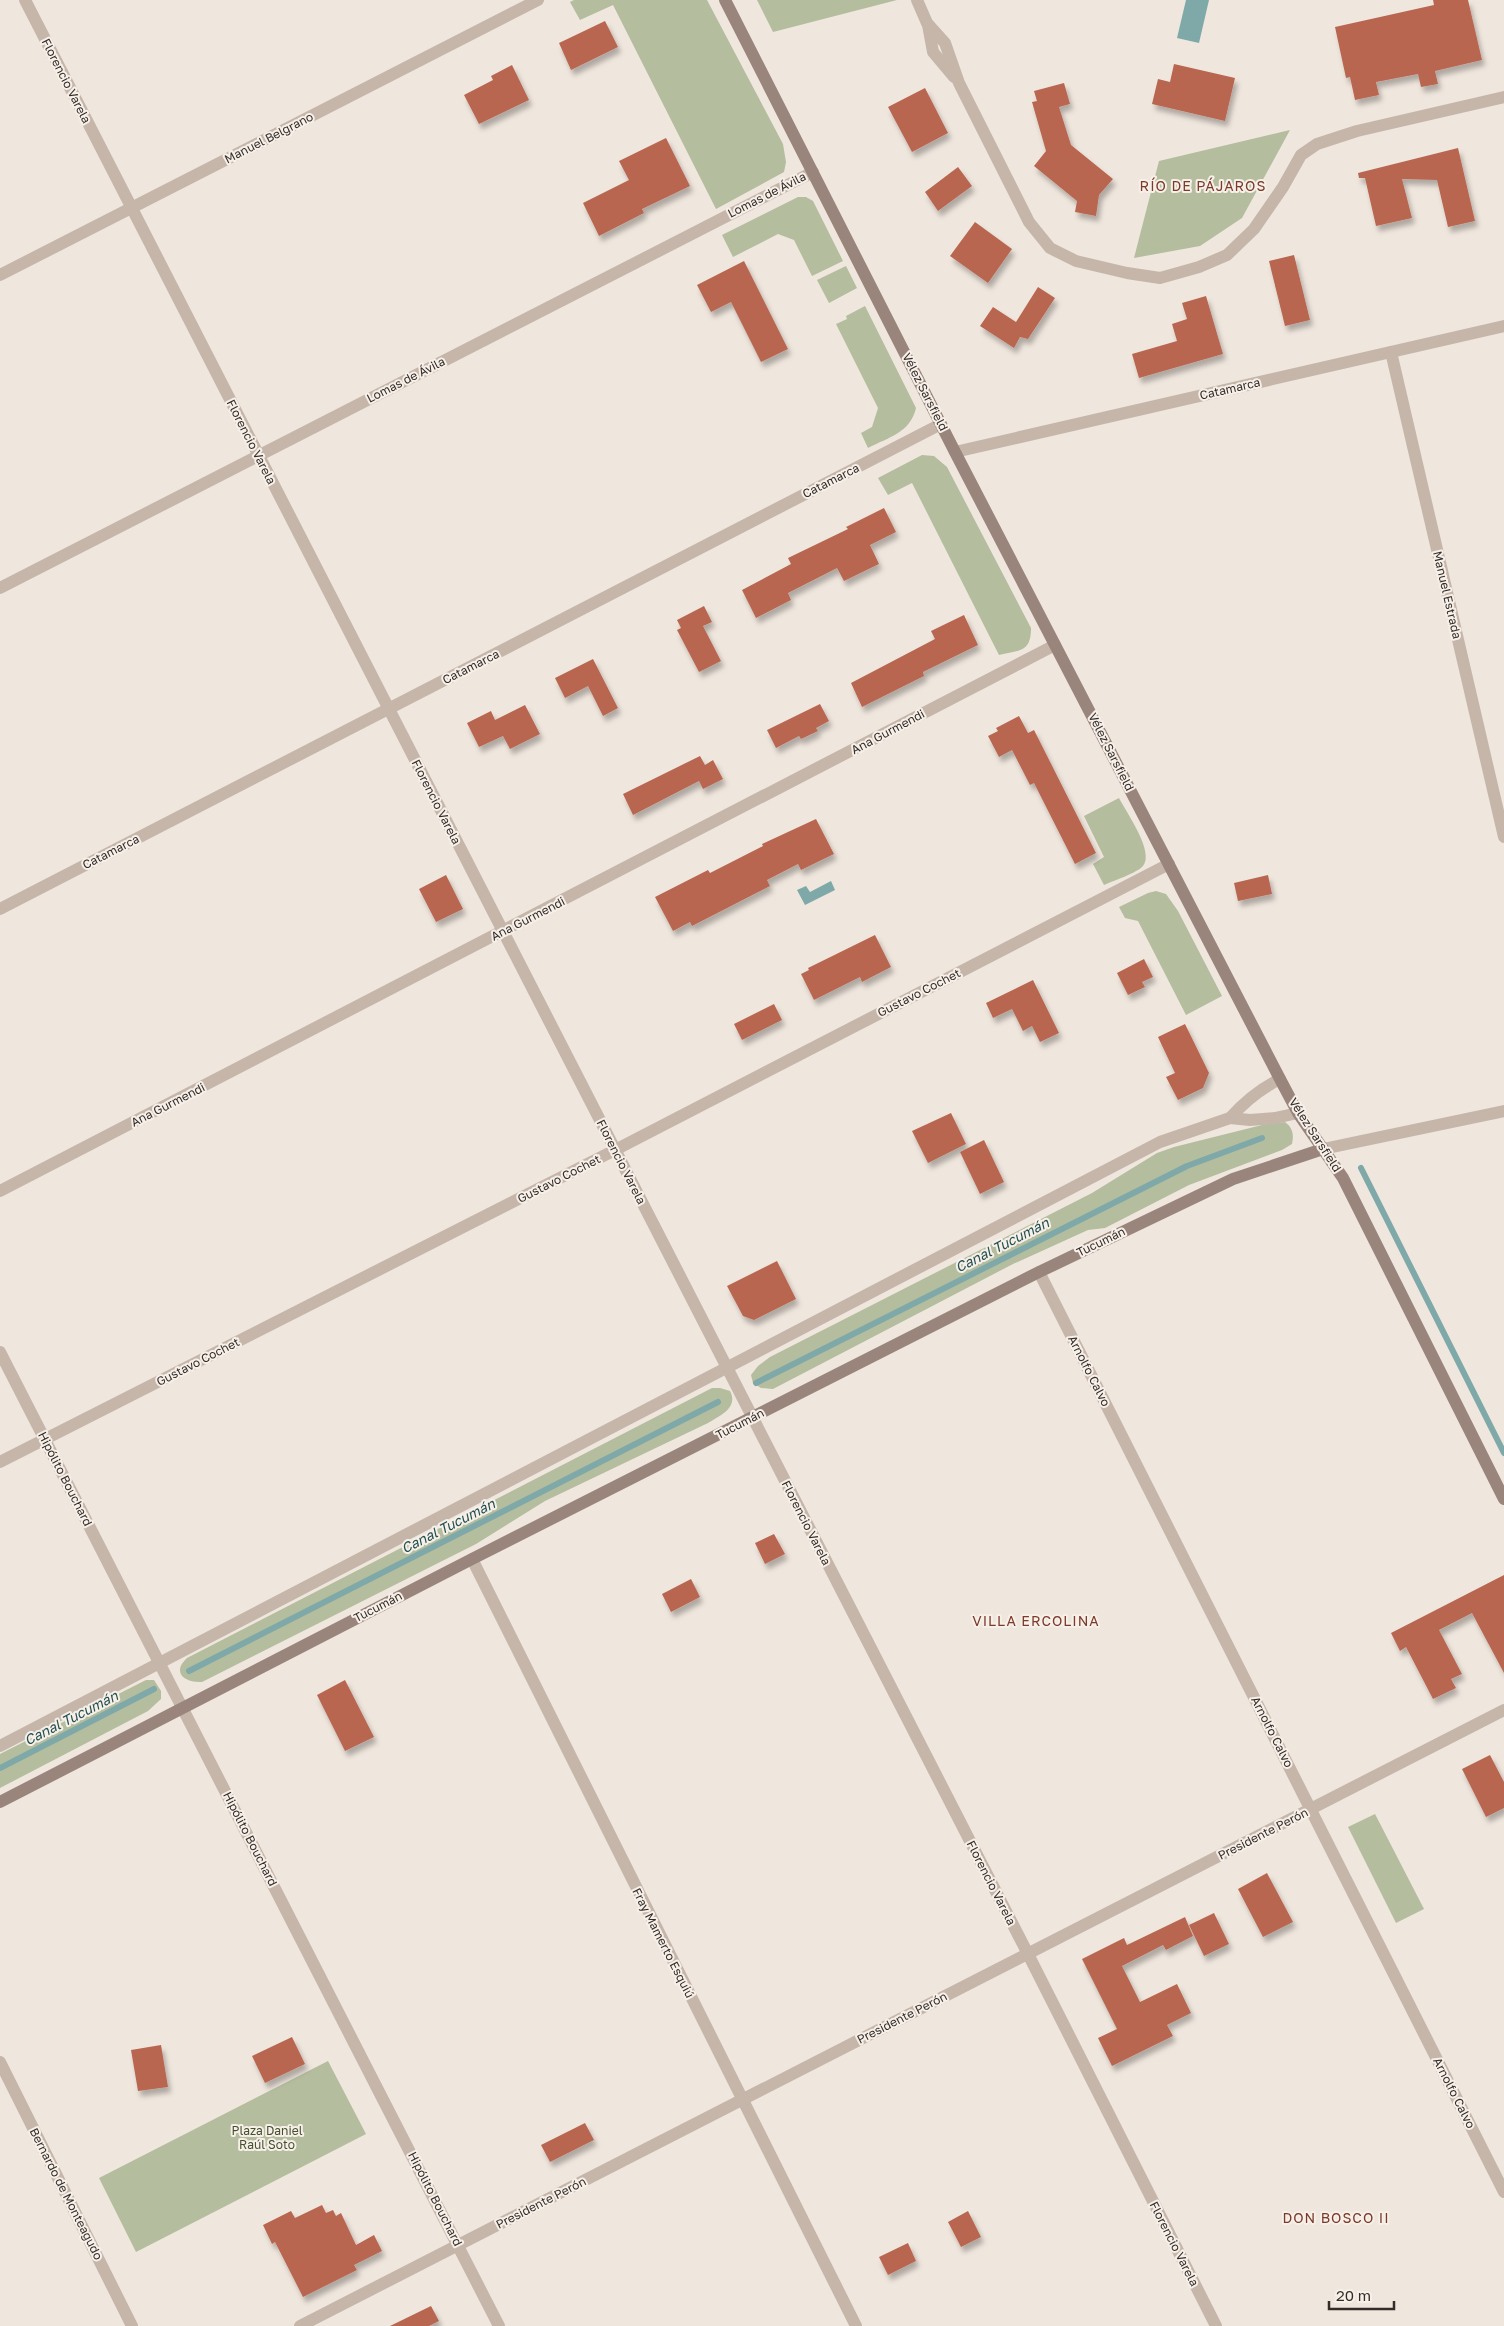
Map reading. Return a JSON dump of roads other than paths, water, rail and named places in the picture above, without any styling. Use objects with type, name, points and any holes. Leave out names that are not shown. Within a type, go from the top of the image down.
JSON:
[{"type":"main road","name":"Vélez Sarsfield","points":[[725,0],[955,452],[1280,1079],[1298,1112],[1343,1178],[1504,1497]]},
{"type":"main road","name":"Tucumán","points":[[0,1802],[472,1559],[1039,1272],[1233,1179],[1323,1149]]},
{"type":"street","name":"Florencio Varela","points":[[25,0],[1028,1954],[1216,2326]]},
{"type":"street","name":"Manuel Belgrano","points":[[0,275],[538,0]]},
{"type":"street","points":[[917,0],[927,23],[945,43],[959,83],[1029,222],[1050,248],[1076,261],[1127,273],[1160,278],[1199,267],[1227,255],[1254,228],[1283,187],[1301,155],[1317,144],[1357,131],[1504,97]]},
{"type":"street","name":"Lomas de Ávila","points":[[0,588],[813,172]]},
{"type":"street","name":"Catamarca","points":[[955,452],[1504,326]]},
{"type":"street","name":"Manuel Estrada","points":[[1391,352],[1504,837]]},
{"type":"street","name":"Catamarca","points":[[0,909],[941,424]]},
{"type":"street","name":"Ana Gurmendi","points":[[0,1191],[1055,645]]},
{"type":"street","name":"Gustavo Cochet","points":[[0,1462],[615,1150],[1169,864]]},
{"type":"street","points":[[1230,1118],[1244,1102],[1260,1089],[1280,1079]]},
{"type":"street","name":"Tucumán","points":[[1323,1149],[1504,1111]]},
{"type":"street","points":[[0,1746],[1160,1142],[1230,1118],[1250,1120],[1275,1118],[1298,1112]]},
{"type":"street","name":"Arnolfo Calvo","points":[[1039,1272],[1504,2192]]},
{"type":"street","name":"Hipólito Bouchard","points":[[0,1352],[500,2326]]},
{"type":"street","name":"Fray Mamerto Esquiú","points":[[472,1559],[856,2326]]},
{"type":"street","name":"Presidente Perón","points":[[300,2326],[1504,1710]]},
{"type":"street","name":"Bernardo de Monteagudo","points":[[0,2062],[132,2326]]},
{"type":"water","points":[[1186,0],[1209,0],[1199,43],[1177,38]]},
{"type":"water","points":[[831,881],[835,890],[805,905],[797,890],[806,886],[810,892]]},
{"type":"waterway","name":"Canal Tucumán","points":[[756,1383],[1187,1166],[1262,1138]]},
{"type":"waterway","points":[[1361,1168],[1504,1453]]},
{"type":"waterway","name":"Canal Tucumán","points":[[189,1671],[718,1402]]},
{"type":"waterway","name":"Canal Tucumán","points":[[0,1768],[154,1689]]},
{"type":"district","name":"RÍO DE PÁJAROS","points":[[1203,186]]},
{"type":"district","name":"VILLA ERCOLINA","points":[[1036,1621]]},
{"type":"district","name":"DON BOSCO II","points":[[1336,2218]]},
{"type":"park label","name":"Plaza Daniel Raúl Soto","points":[[267,2138]]}]
